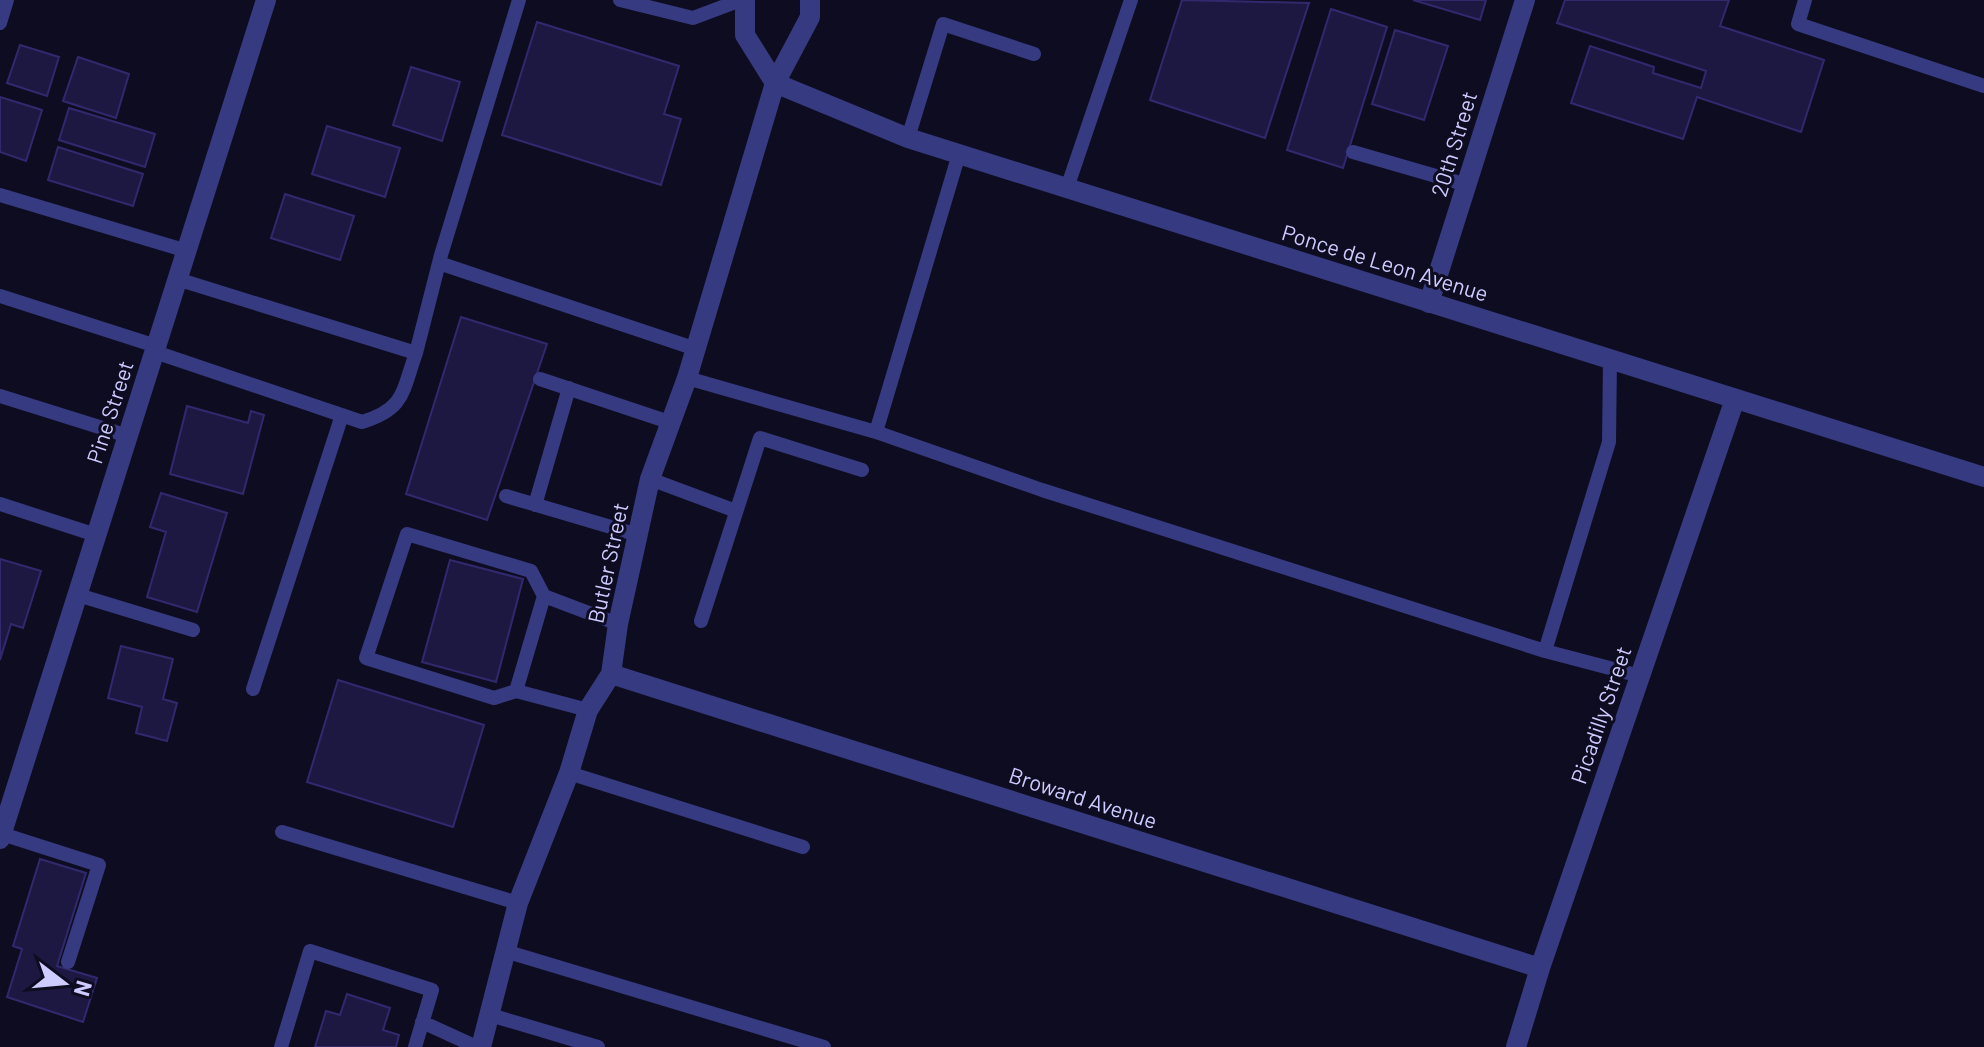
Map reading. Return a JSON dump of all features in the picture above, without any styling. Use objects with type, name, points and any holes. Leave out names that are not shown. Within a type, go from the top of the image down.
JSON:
[{"type":"street","name":"Pine Street","points":[[1,836],[266,0]]},
{"type":"street","points":[[743,0],[745,35],[775,83]]},
{"type":"street","name":"Butler Street","points":[[479,1047],[508,952],[518,903],[569,773],[588,710],[611,674],[618,624],[650,479],[687,378],[775,83],[810,17],[810,0]]},
{"type":"street","name":"20th Street","points":[[1429,303],[1525,0]]},
{"type":"street","name":"Ponce de Leon Avenue","points":[[775,83],[908,138],[1984,477]]},
{"type":"street","name":"Picadilly Street","points":[[1516,1047],[1540,968],[1735,399]]},
{"type":"street","name":"Broward Avenue","points":[[611,674],[1540,968]]},
{"type":"lane","points":[[0,23],[7,0]]},
{"type":"lane","points":[[0,296],[362,422],[387,414],[400,399],[416,353],[439,263],[519,0]]},
{"type":"lane","points":[[620,0],[663,7],[693,18],[743,0]]},
{"type":"lane","points":[[1067,188],[1131,0]]},
{"type":"lane","points":[[1805,0],[1798,24],[1984,86]]},
{"type":"lane","points":[[908,138],[943,24],[1034,54]]},
{"type":"lane","points":[[1353,152],[1467,185]]},
{"type":"lane","points":[[876,432],[959,154]]},
{"type":"lane","points":[[0,195],[187,251]]},
{"type":"lane","points":[[439,263],[696,349]]},
{"type":"lane","points":[[177,279],[416,353]]},
{"type":"lane","points":[[1545,651],[1609,442],[1610,359]]},
{"type":"lane","points":[[687,378],[876,432],[1057,495],[1545,651],[1640,676]]},
{"type":"lane","points":[[540,379],[669,422]]},
{"type":"lane","points":[[535,505],[569,388]]},
{"type":"lane","points":[[0,396],[128,436]]},
{"type":"lane","points":[[253,689],[342,415]]},
{"type":"lane","points":[[701,621],[760,438],[862,470]]},
{"type":"lane","points":[[650,479],[736,511]]},
{"type":"lane","points":[[506,496],[638,535]]},
{"type":"lane","points":[[0,504],[96,535]]},
{"type":"lane","points":[[588,710],[516,691],[494,698],[366,658],[407,534],[531,571],[544,596],[618,624]]},
{"type":"lane","points":[[78,595],[193,630]]},
{"type":"lane","points":[[516,691],[544,596]]},
{"type":"lane","points":[[569,773],[803,847]]},
{"type":"lane","points":[[282,832],[518,903]]},
{"type":"lane","points":[[1,836],[99,865],[68,962]]},
{"type":"lane","points":[[281,1047],[310,951],[432,990],[415,1047]]},
{"type":"lane","points":[[508,952],[824,1047]]},
{"type":"lane","points":[[487,1014],[598,1047]]},
{"type":"lane","points":[[422,1022],[479,1047]]},
{"type":"building","points":[[1182,0],[1309,3],[1265,138],[1150,100]]},
{"type":"building","points":[[1413,0],[1486,0],[1480,20]]},
{"type":"building","points":[[1565,0],[1729,0],[1720,26],[1824,60],[1801,132],[1697,97],[1683,139],[1571,103],[1590,46],[1654,67],[1653,73],[1701,88],[1706,71],[1557,23]]},
{"type":"building","points":[[1331,9],[1387,27],[1343,168],[1287,150]]},
{"type":"building","points":[[537,22],[679,66],[664,114],[681,119],[661,185],[502,135]]},
{"type":"building","points":[[1395,30],[1448,46],[1424,120],[1372,104]]},
{"type":"building","points":[[20,45],[59,57],[47,96],[7,83]]},
{"type":"building","points":[[78,57],[129,74],[116,118],[63,101]]},
{"type":"building","points":[[411,67],[460,82],[442,141],[393,125]]},
{"type":"building","points":[[0,97],[42,110],[26,161],[0,152]]},
{"type":"building","points":[[69,108],[155,134],[145,167],[59,140]]},
{"type":"building","points":[[327,126],[400,148],[385,197],[312,174]]},
{"type":"building","points":[[58,147],[143,174],[133,206],[48,180]]},
{"type":"building","points":[[285,194],[354,216],[340,260],[271,238]]},
{"type":"building","points":[[461,317],[547,344],[487,520],[406,494]]},
{"type":"building","points":[[187,406],[248,423],[251,411],[264,415],[243,494],[170,474]]},
{"type":"building","points":[[161,493],[227,513],[197,612],[147,597],[166,532],[150,527]]},
{"type":"building","points":[[0,559],[41,571],[23,628],[11,624],[0,660]]},
{"type":"building","points":[[450,560],[523,579],[496,682],[422,662]]},
{"type":"building","points":[[121,646],[173,659],[163,699],[177,703],[167,741],[136,733],[142,707],[108,698]]},
{"type":"building","points":[[338,680],[484,725],[453,827],[307,782]]},
{"type":"building","points":[[40,859],[86,873],[57,966],[97,978],[83,1022],[7,997],[22,949],[13,946]]},
{"type":"building","points":[[347,994],[390,1008],[383,1030],[399,1035],[396,1047],[315,1047],[326,1011],[340,1015]]}]
